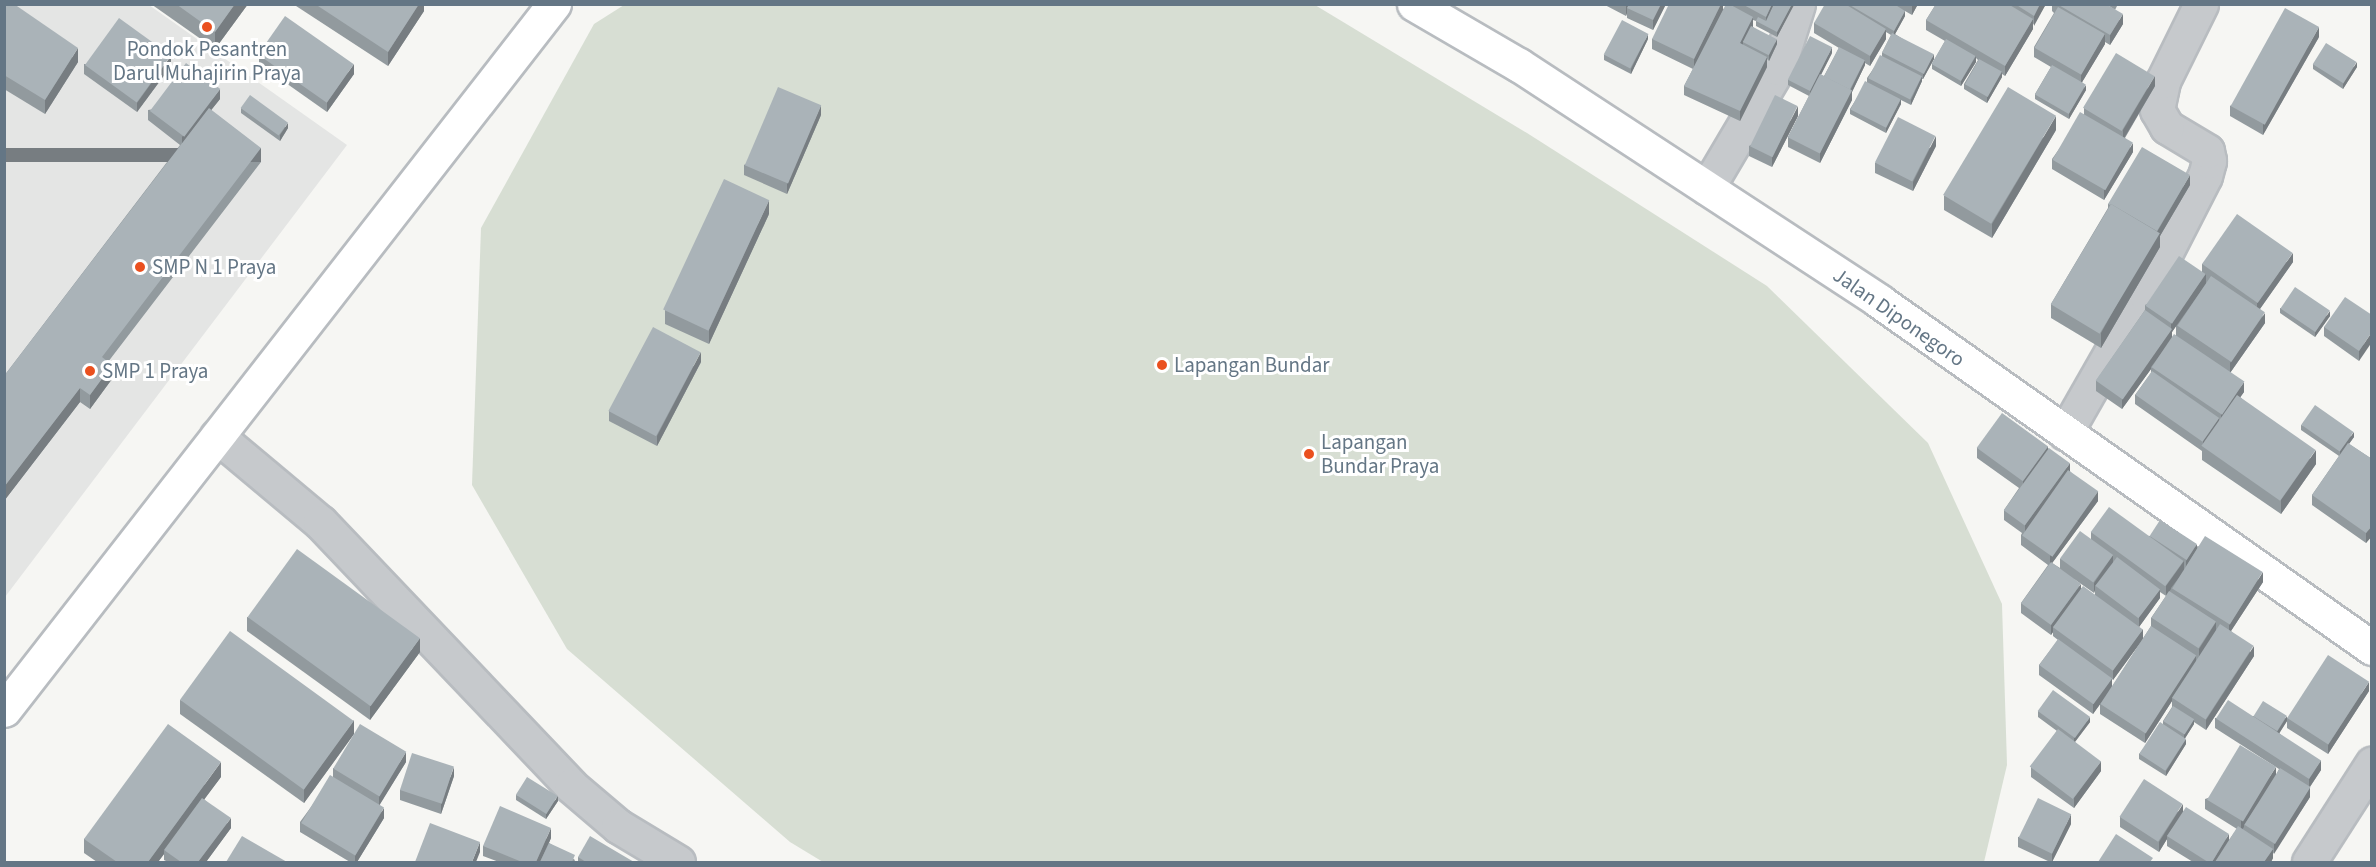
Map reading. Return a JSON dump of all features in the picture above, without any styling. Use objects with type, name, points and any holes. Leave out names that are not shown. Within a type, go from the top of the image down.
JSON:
[{"type":"main road","points":[[4,710],[554,4]]},
{"type":"main road","name":"Jalan Diponegoro","points":[[1413,4],[1519,65],[1879,301],[2372,648]]},
{"type":"street","points":[[1707,188],[1778,68],[1798,4]]},
{"type":"street","points":[[2065,433],[2145,293],[2205,176],[2209,161],[2207,151],[2166,127],[2157,110],[2167,71],[2201,4]]},
{"type":"street","points":[[217,436],[320,522],[571,786],[618,826],[678,862]]},
{"type":"street","points":[[2309,862],[2372,764]]},
{"type":"shaded area","name":"SMP 1 Praya","points":[[5,5],[149,5],[347,145],[5,597]]},
{"type":"shaded area","name":"Lapangan Bundar","points":[[624,5],[1315,5],[1527,133],[1767,286],[1928,443],[2002,604],[2007,765],[1984,862],[823,862],[790,842],[567,649],[472,485],[481,228],[594,24]]},
{"type":"building","points":[[4,4],[14,4],[78,48],[45,100],[4,75]]},
{"type":"building","points":[[176,4],[235,4],[215,32]]},
{"type":"building","points":[[315,4],[419,4],[388,52]]},
{"type":"building","points":[[1629,4],[1661,4],[1653,20],[1627,8]]},
{"type":"building","points":[[1669,4],[1721,4],[1694,59],[1652,39]]},
{"type":"building","points":[[1726,4],[1753,17],[1740,43],[1767,57],[1740,111],[1684,86]]},
{"type":"building","points":[[1742,4],[1772,4],[1766,17]]},
{"type":"building","points":[[1774,4],[1792,4],[1777,32],[1756,21],[1758,17],[1766,21]]},
{"type":"building","points":[[1825,4],[1845,4],[1886,29],[1870,56],[1814,23]]},
{"type":"building","points":[[1848,4],[1894,4],[1905,11],[1894,31]]},
{"type":"building","points":[[1936,4],[2008,4],[2033,19],[2005,66],[1926,20]]},
{"type":"building","points":[[2015,4],[2040,4],[2034,16]]},
{"type":"building","points":[[2057,4],[2106,4],[2123,14],[2110,35]]},
{"type":"building","points":[[2058,7],[2105,34],[2081,75],[2034,48]]},
{"type":"building","points":[[2285,8],[2319,27],[2265,125],[2231,106]]},
{"type":"building","points":[[285,16],[354,64],[327,103],[258,55]]},
{"type":"building","points":[[119,18],[171,56],[137,103],[85,65]]},
{"type":"building","points":[[1622,20],[1648,34],[1630,69],[1604,54]]},
{"type":"building","points":[[1751,26],[1777,39],[1769,55],[1743,42]]},
{"type":"building","points":[[1892,33],[1934,54],[1924,74],[1882,53]]},
{"type":"building","points":[[1810,36],[1832,47],[1810,91],[1788,80]]},
{"type":"building","points":[[1946,39],[1975,56],[1961,81],[1932,64]]},
{"type":"building","points":[[2326,43],[2357,62],[2343,83],[2313,64]]},
{"type":"building","points":[[1839,47],[1865,60],[1850,90],[1824,76]]},
{"type":"building","points":[[2116,53],[2155,76],[2122,131],[2083,108]]},
{"type":"building","points":[[1880,55],[1922,76],[1910,100],[1868,78]]},
{"type":"building","points":[[1979,59],[2002,72],[1988,97],[1965,84]]},
{"type":"building","points":[[186,63],[220,89],[184,137],[150,111]]},
{"type":"building","points":[[2052,65],[2086,84],[2069,114],[2035,94]]},
{"type":"building","points":[[1820,74],[1852,90],[1820,154],[1788,137]]},
{"type":"building","points":[[1865,81],[1901,99],[1886,128],[1850,110]]},
{"type":"building","points":[[778,87],[821,105],[788,184],[745,165]]},
{"type":"building","points":[[2008,87],[2056,116],[1991,224],[1943,195]]},
{"type":"building","points":[[250,95],[288,123],[279,136],[241,108]]},
{"type":"building","points":[[1775,95],[1797,106],[1772,157],[1750,146]]},
{"type":"building","name":"SMP N 1 Praya","points":[[209,108],[261,148],[102,357],[112,365],[90,395],[80,388],[4,487],[4,376]]},
{"type":"building","points":[[2080,112],[2133,142],[2105,190],[2052,160]]},
{"type":"building","points":[[1898,117],[1935,136],[1912,182],[1875,162]]},
{"type":"building","points":[[2142,147],[2190,175],[2157,231],[2108,204]]},
{"type":"building","points":[[724,179],[769,200],[708,331],[663,310]]},
{"type":"building","points":[[2111,204],[2160,233],[2100,334],[2051,304]]},
{"type":"building","points":[[2237,214],[2293,253],[2258,303],[2202,264]]},
{"type":"building","points":[[2179,256],[2206,274],[2172,324],[2145,306]]},
{"type":"building","points":[[2211,276],[2265,312],[2231,362],[2177,326]]},
{"type":"building","points":[[2295,287],[2330,310],[2315,332],[2280,309]]},
{"type":"building","points":[[2345,297],[2372,315],[2372,332],[2359,351],[2324,327]]},
{"type":"building","points":[[2145,310],[2172,329],[2123,399],[2096,380]]},
{"type":"building","points":[[653,327],[701,352],[656,436],[608,411]]},
{"type":"building","points":[[2174,334],[2244,382],[2222,415],[2152,367]]},
{"type":"building","points":[[2152,371],[2219,418],[2203,442],[2135,395]]},
{"type":"building","points":[[2237,395],[2316,450],[2280,501],[2201,446]]},
{"type":"building","points":[[2315,405],[2354,432],[2340,452],[2301,425]]},
{"type":"building","points":[[2002,413],[2048,447],[2023,481],[1977,448]]},
{"type":"building","points":[[2348,443],[2372,459],[2372,526],[2366,533],[2312,495]]},
{"type":"building","points":[[2049,448],[2070,463],[2025,526],[2004,510]]},
{"type":"building","points":[[2068,470],[2098,491],[2052,557],[2022,536]]},
{"type":"building","points":[[2109,507],[2183,561],[2165,586],[2091,532]]},
{"type":"building","points":[[2160,520],[2197,544],[2187,560],[2150,536]]},
{"type":"building","points":[[2080,531],[2113,555],[2093,583],[2060,559]]},
{"type":"building","points":[[2205,536],[2263,572],[2230,625],[2172,589]]},
{"type":"building","points":[[297,549],[420,638],[371,706],[248,617]]},
{"type":"building","points":[[2117,557],[2160,589],[2138,618],[2095,586]]},
{"type":"building","points":[[2051,562],[2081,584],[2051,625],[2021,603]]},
{"type":"building","points":[[2083,586],[2143,629],[2113,671],[2053,627]]},
{"type":"building","points":[[2169,591],[2216,621],[2199,648],[2152,618]]},
{"type":"building","points":[[2220,624],[2254,646],[2206,720],[2172,698]]},
{"type":"building","points":[[2151,626],[2196,655],[2146,733],[2100,704]]},
{"type":"building","points":[[230,631],[354,721],[304,790],[180,700]]},
{"type":"building","points":[[2058,639],[2112,678],[2093,704],[2039,665]]},
{"type":"building","points":[[2328,655],[2369,682],[2328,745],[2287,718]]},
{"type":"building","points":[[2053,690],[2090,717],[2075,738],[2038,711]]},
{"type":"building","points":[[2228,700],[2321,760],[2309,779],[2216,718]]},
{"type":"building","points":[[2263,701],[2287,716],[2277,731],[2253,716]]},
{"type":"building","points":[[2173,706],[2194,719],[2185,735],[2163,721]]},
{"type":"building","points":[[2160,722],[2186,739],[2165,771],[2139,754]]},
{"type":"building","points":[[168,724],[221,762],[148,862],[117,862],[84,839]]},
{"type":"building","points":[[360,724],[406,752],[380,796],[333,769]]},
{"type":"building","points":[[2058,729],[2101,761],[2073,799],[2030,767]]},
{"type":"building","points":[[2240,745],[2276,767],[2243,821],[2207,800]]},
{"type":"building","points":[[412,753],[454,767],[442,804],[400,790]]},
{"type":"building","points":[[2280,768],[2311,787],[2275,844],[2244,825]]},
{"type":"building","points":[[330,775],[384,807],[355,855],[301,823]]},
{"type":"building","points":[[527,777],[558,796],[546,814],[516,795]]},
{"type":"building","points":[[2144,779],[2183,804],[2158,842],[2119,817]]},
{"type":"building","points":[[202,798],[231,818],[198,862],[181,862],[164,850]]},
{"type":"building","points":[[2038,798],[2071,814],[2052,854],[2019,838]]},
{"type":"building","points":[[500,806],[551,828],[536,862],[522,862],[483,846]]},
{"type":"building","points":[[2186,807],[2229,834],[2212,862],[2208,862],[2167,836]]},
{"type":"building","points":[[430,823],[480,842],[472,862],[415,862]]},
{"type":"building","points":[[2238,826],[2273,849],[2264,862],[2215,862]]},
{"type":"building","points":[[2116,834],[2153,858],[2150,862],[2098,862]]},
{"type":"building","points":[[242,836],[287,862],[226,862]]},
{"type":"building","points":[[590,836],[634,862],[586,862],[578,857]]},
{"type":"building","points":[[549,843],[575,855],[572,862],[540,862]]},
{"type":"place","name":"Pondok Pesantren Darul Muhajirin Praya","points":[[207,27]]},
{"type":"place","name":"SMP N 1 Praya","points":[[140,267]]},
{"type":"place","name":"Lapangan Bundar","points":[[1162,365]]},
{"type":"place","name":"SMP 1 Praya","points":[[90,371]]},
{"type":"place","name":"Lapangan Bundar Praya","points":[[1309,454]]}]
